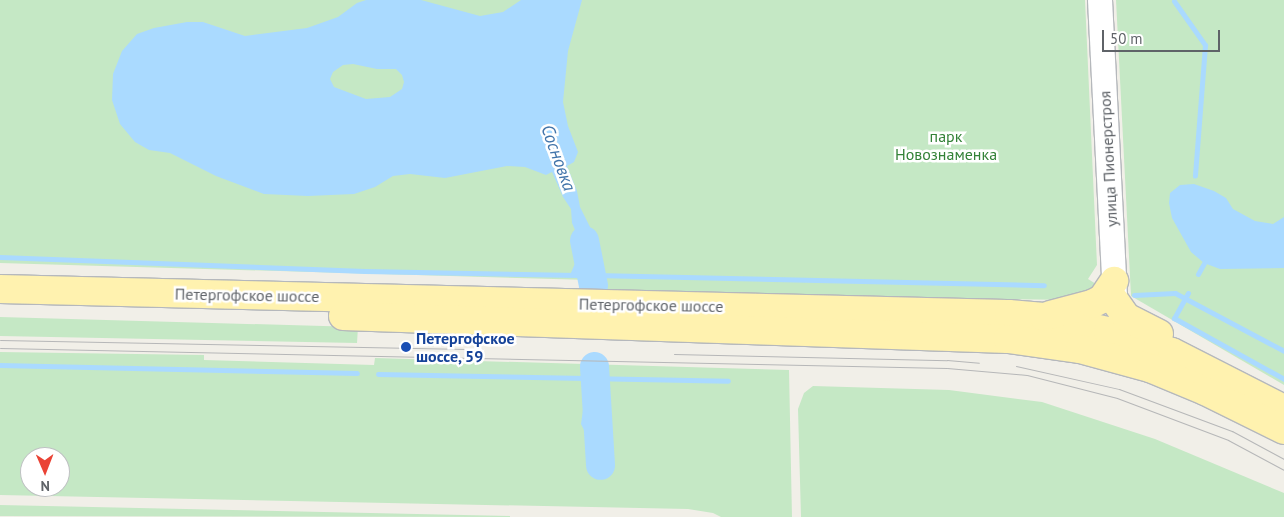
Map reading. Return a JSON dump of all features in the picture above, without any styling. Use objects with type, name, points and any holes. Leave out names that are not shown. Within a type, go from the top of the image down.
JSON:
[{"type":"main road","name":"Петергофское шоссе","points":[[0,289],[1009,314],[1044,317],[1114,313],[1172,352],[1227,378],[1284,409]]},
{"type":"main road","points":[[1044,317],[1092,304],[1102,298],[1150,368]]},
{"type":"main road","name":"Петергофское шоссе","points":[[0,307],[1008,339],[1066,347],[1109,356],[1150,368],[1206,391],[1284,430]]},
{"type":"main road","points":[[1066,347],[1101,337],[1114,313]]},
{"type":"street","name":"улица Пионерстроя","points":[[1100,0],[1114,313]]},
{"type":"green space","name":"парк Новознаменка","points":[[0,0],[1085,0],[1097,265],[1088,279],[1096,284],[1096,293],[1081,300],[994,299],[923,303],[591,295],[590,280],[0,263]]},
{"type":"green space","points":[[1116,0],[1284,0],[1284,385],[1131,296]]},
{"type":"green space","points":[[0,317],[358,327],[357,343],[0,336]]},
{"type":"green space","points":[[0,352],[204,355],[204,360],[374,365],[375,358],[789,370],[792,517],[721,517],[713,513],[688,509],[70,496],[70,447],[20,447],[20,495],[0,495]]},
{"type":"green space","points":[[813,386],[949,390],[1042,402],[1155,439],[1284,493],[1284,517],[801,517],[798,409],[804,393]]},
{"type":"green space","points":[[0,505],[510,516],[510,517],[0,516]]},
{"type":"water","points":[[366,0],[421,0],[480,16],[503,12],[521,0],[582,0],[568,51],[563,102],[568,126],[578,152],[574,162],[567,166],[577,191],[580,207],[590,227],[589,257],[600,276],[591,278],[593,285],[570,275],[576,261],[575,230],[572,223],[571,209],[563,197],[552,172],[546,175],[525,167],[507,166],[445,178],[410,174],[393,176],[375,187],[354,194],[308,196],[264,194],[216,176],[170,153],[149,150],[135,142],[120,124],[112,100],[113,74],[122,51],[137,34],[154,28],[187,22],[203,22],[245,36],[307,28],[338,17],[357,3]],"holes":[[[353,64],[377,69],[396,69],[402,75],[404,82],[402,89],[390,97],[366,99],[334,87],[330,79],[333,72],[343,65]]]},
{"type":"water","points":[[1194,184],[1214,191],[1226,198],[1233,209],[1255,221],[1273,224],[1284,217],[1284,268],[1220,269],[1204,263],[1191,252],[1172,218],[1169,203],[1170,193],[1180,185]]},
{"type":"water","points":[[584,377],[596,377],[597,414],[593,421],[598,426],[592,431],[594,433],[593,455],[590,459],[591,462],[598,462],[598,466],[586,464],[587,436],[581,424],[585,395]]},
{"type":"waterway","points":[[1174,1],[1205,45],[1195,176]]},
{"type":"waterway","name":"Сосновка","points":[[584,240],[593,285]]},
{"type":"waterway","points":[[0,257],[365,271],[577,275]]},
{"type":"waterway","points":[[1198,274],[1204,263]]},
{"type":"waterway","points":[[595,275],[1044,285]]},
{"type":"waterway","points":[[1134,295],[1175,293],[1284,351]]},
{"type":"waterway","points":[[1188,293],[1174,318],[1284,379]]},
{"type":"waterway","points":[[0,365],[357,373]]},
{"type":"waterway","name":"Сосновка","points":[[594,366],[600,465]]},
{"type":"waterway","points":[[378,374],[728,381]]},
{"type":"tram line","points":[[0,340],[467,349]]},
{"type":"tram line","points":[[0,348],[947,368],[1027,375],[1117,398],[1228,440],[1284,470]]},
{"type":"tram line","points":[[674,354],[947,360],[979,363]]},
{"type":"tram line","points":[[1016,366],[1119,389],[1232,431],[1284,459]]},
{"type":"place","name":"Петергофское шоссе, 59","points":[[406,347]]}]
